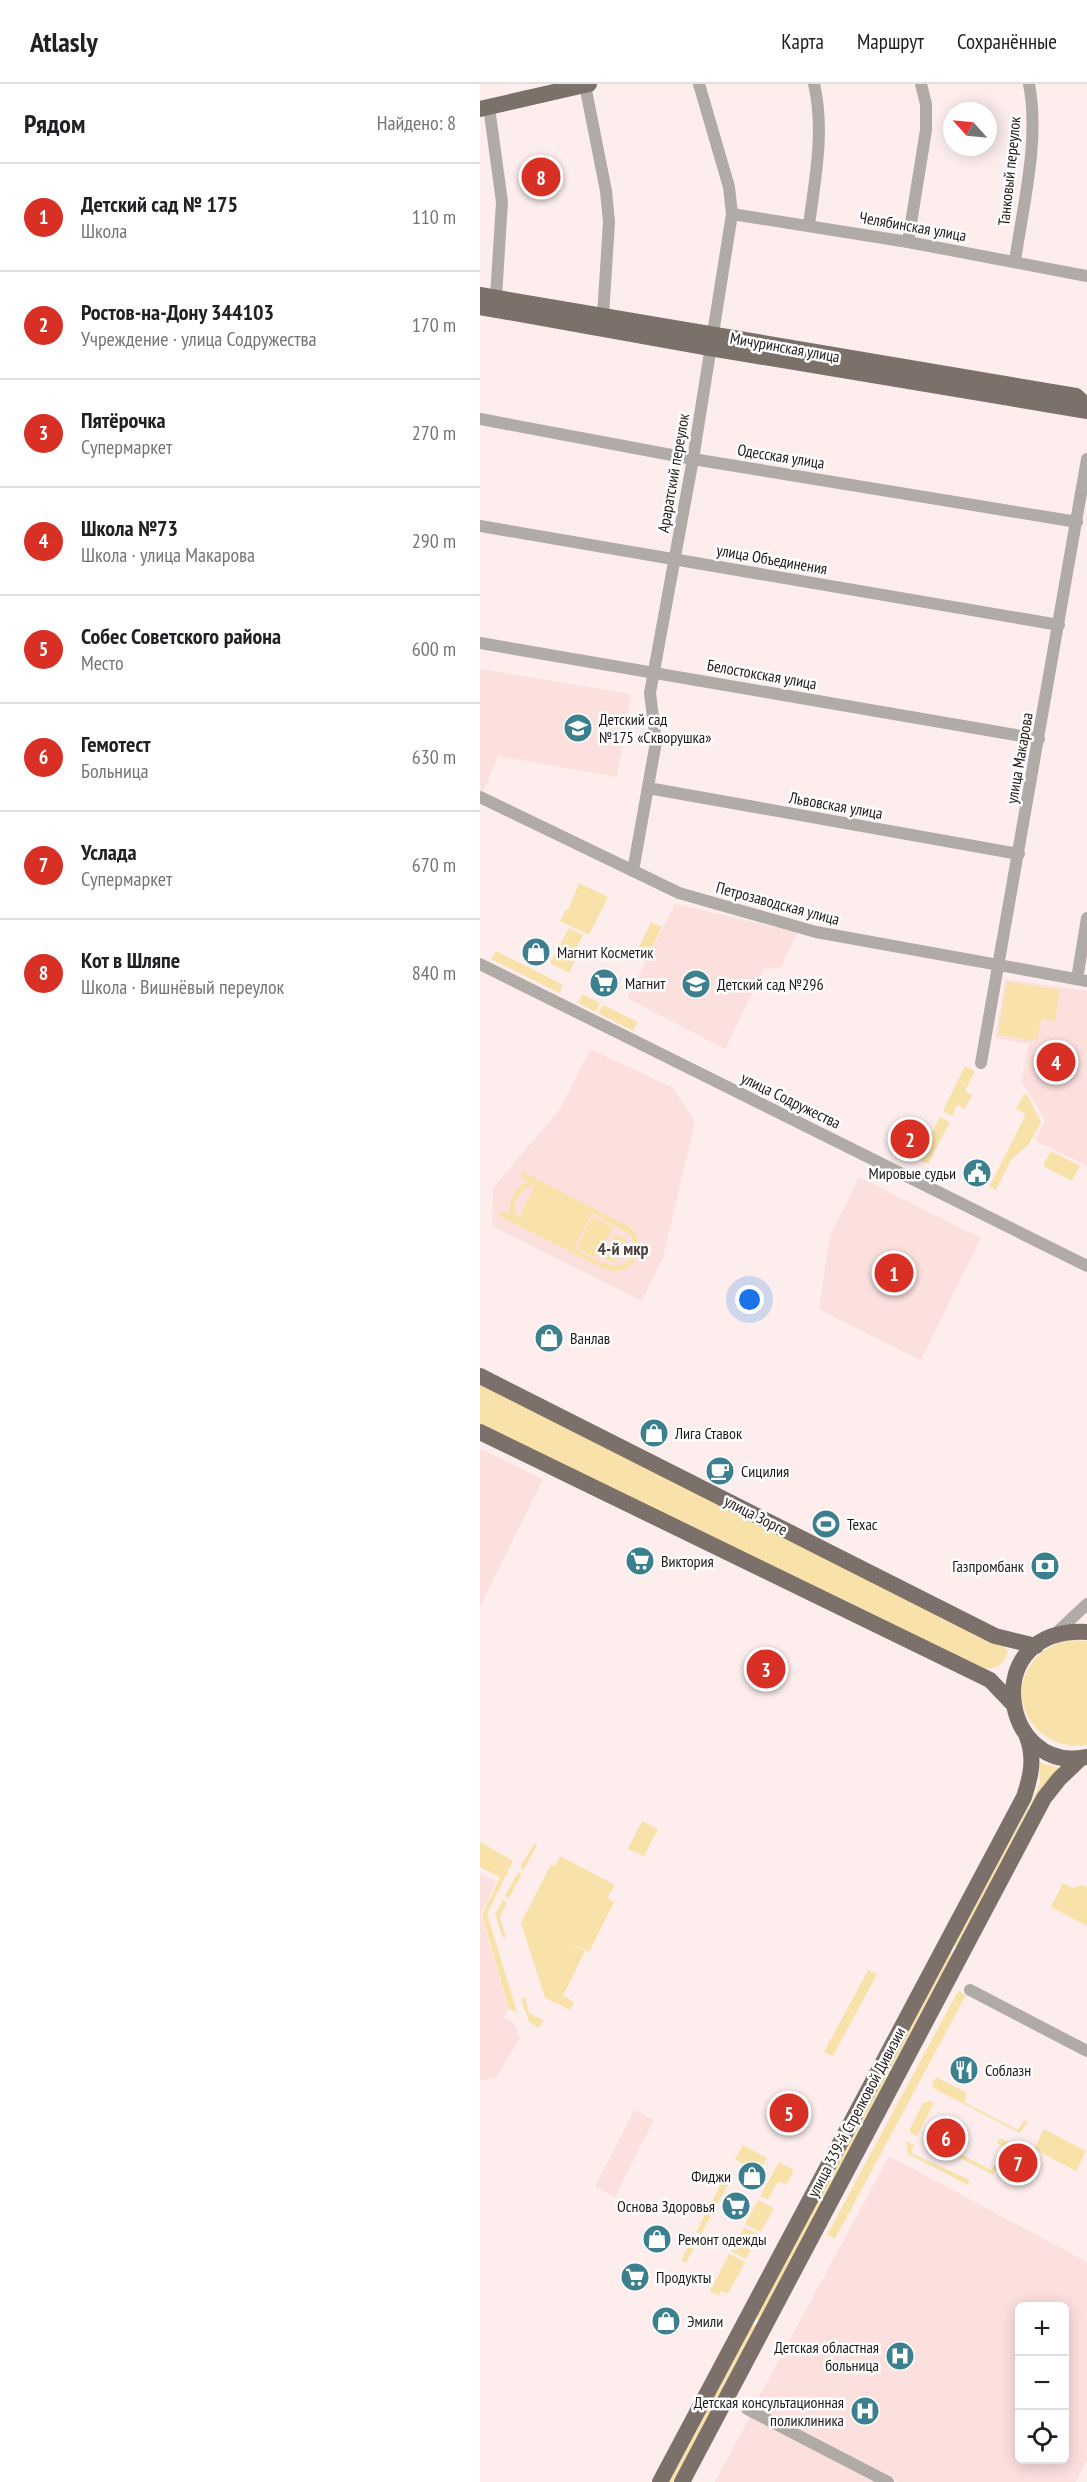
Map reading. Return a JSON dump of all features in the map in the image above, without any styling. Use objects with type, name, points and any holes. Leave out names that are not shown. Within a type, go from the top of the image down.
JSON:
[{"type":"main road","points":[[483,106],[559,84]]},
{"type":"main road","points":[[483,106],[587,84]]},
{"type":"main road","name":"Мичуринская улица","points":[[488,296],[603,316],[712,342],[1087,411]]},
{"type":"main road","name":"Мичуринская улица","points":[[480,307],[1083,398]]},
{"type":"main road","name":"улица Зорге","points":[[480,1376],[995,1636],[1036,1646]]},
{"type":"main road","points":[[480,1432],[990,1680],[1013,1704]]},
{"type":"main road","points":[[1013,1704],[1012,1688],[1016,1672],[1024,1658],[1036,1646],[1052,1636],[1070,1632],[1087,1632]]},
{"type":"main road","name":"улица 339-й Стрелковой Дивизии","points":[[660,2482],[1024,1797],[1032,1772],[1032,1755],[1013,1704]]},
{"type":"main road","points":[[1027,1737],[1042,1749],[1060,1757],[1083,1758]]},
{"type":"main road","name":"улица 339-й Стрелковой Дивизии","points":[[682,2482],[1044,1798],[1059,1779],[1083,1758]]},
{"type":"street","points":[[587,84],[606,190],[609,222],[603,316]]},
{"type":"street","name":"Араратский переулок","points":[[633,871],[656,742],[650,693],[693,459],[732,214],[729,187],[699,84]]},
{"type":"street","points":[[809,225],[820,137],[820,119],[814,84]]},
{"type":"street","points":[[908,242],[926,130],[927,117],[921,84]]},
{"type":"street","name":"Танковый переулок","points":[[1015,261],[1032,135],[1033,108],[1029,84]]},
{"type":"street","points":[[483,106],[502,202],[488,296]]},
{"type":"street","name":"Челябинская улица","points":[[732,214],[908,242],[1087,276]]},
{"type":"street","name":"Одесская улица","points":[[480,418],[693,459],[1077,522]]},
{"type":"street","name":"улица Макарова","points":[[981,1063],[1087,459]]},
{"type":"street","name":"улица Объединения","points":[[480,526],[1059,625]]},
{"type":"street","name":"Белостокская улица","points":[[480,643],[654,671],[1039,739]]},
{"type":"street","name":"Львовская улица","points":[[648,788],[1019,854]]},
{"type":"street","name":"Петрозаводская улица","points":[[480,797],[690,897],[787,922],[816,932],[1082,980]]},
{"type":"street","points":[[1082,980],[1087,918]]},
{"type":"street","name":"улица Содружества","points":[[480,964],[1087,1266]]},
{"type":"street","points":[[1052,1636],[1087,1604]]},
{"type":"street","points":[[970,1990],[1087,2051]]},
{"type":"street","points":[[747,2409],[888,2482]]},
{"type":"shaded area","name":"Детский сад №175 «Скворушка»","points":[[480,669],[631,694],[617,777],[498,756],[482,794],[480,793]]},
{"type":"shaded area","points":[[579,883],[608,897],[589,935],[560,921],[566,909],[568,910]]},
{"type":"shaded area","name":"Детский сад №296","points":[[675,904],[797,932],[781,968],[764,969],[725,1049],[627,998]]},
{"type":"shaded area","points":[[651,922],[662,927],[645,962],[634,957]]},
{"type":"shaded area","points":[[569,928],[583,935],[573,955],[577,957],[569,973],[550,963]]},
{"type":"shaded area","points":[[496,951],[563,985],[559,993],[491,959]]},
{"type":"shaded area","points":[[1005,979],[1087,991],[1087,1166],[1035,1140],[1045,1120],[1021,1080],[1029,1044],[995,1038]]},
{"type":"shaded area","points":[[1007,982],[1060,990],[1055,1021],[1041,1019],[1037,1041],[998,1035]]},
{"type":"shaded area","points":[[582,994],[600,1003],[596,1012],[578,1003]]},
{"type":"shaded area","points":[[603,1005],[638,1022],[633,1031],[598,1013]]},
{"type":"shaded area","points":[[590,1049],[672,1087],[695,1122],[663,1257],[642,1301],[492,1226],[493,1188],[560,1109]]},
{"type":"shaded area","points":[[965,1066],[975,1071],[965,1091],[972,1095],[965,1109],[957,1105],[952,1116],[943,1111]]},
{"type":"shaded area","points":[[1024,1094],[1028,1096],[1041,1122],[1029,1144],[1011,1160],[996,1190],[989,1187],[1026,1114],[1016,1109]]},
{"type":"shaded area","points":[[940,1117],[950,1122],[928,1164],[918,1159]]},
{"type":"shaded area","points":[[922,1134],[928,1137],[917,1158],[911,1155]]},
{"type":"shaded area","points":[[1051,1151],[1080,1166],[1072,1181],[1043,1166]]},
{"type":"shaded area","points":[[523,1172],[628,1226],[634,1231],[640,1244],[634,1262],[625,1269],[606,1270],[499,1216],[501,1211],[510,1215],[513,1195],[528,1181],[521,1177]],"holes":[[[535,1185],[518,1219],[515,1213],[515,1202],[524,1189]],[[592,1213],[631,1235],[635,1249],[630,1259],[624,1264],[608,1264],[574,1248]]]},
{"type":"shaded area","points":[[859,1177],[981,1238],[921,1360],[819,1309],[830,1235]]},
{"type":"shaded area","points":[[592,1216],[613,1227],[597,1258],[577,1248]]},
{"type":"shaded area","points":[[615,1234],[627,1240],[615,1263],[603,1257]]},
{"type":"shaded area","points":[[480,1384],[1001,1644],[1008,1651],[1005,1660],[995,1667],[982,1669],[480,1427]]},
{"type":"shaded area","points":[[480,1449],[543,1479],[480,1607]]},
{"type":"shaded area","points":[[1068,1640],[1087,1641],[1087,1745],[1069,1745],[1053,1740],[1039,1731],[1029,1719],[1023,1705],[1022,1689],[1026,1673],[1036,1658],[1047,1649]]},
{"type":"shaded area","points":[[1039,1762],[1062,1769],[958,1947],[954,1945],[1036,1793],[1040,1783]]},
{"type":"shaded area","points":[[642,1821],[658,1829],[644,1856],[628,1849]]},
{"type":"shaded area","points":[[480,1842],[513,1861],[487,1914],[517,2012],[509,2009],[482,1915],[500,1877],[480,1867]]},
{"type":"shaded area","points":[[534,1844],[537,1845],[524,1870],[520,1867]]},
{"type":"shaded area","points":[[560,1856],[615,1885],[607,1898],[614,1902],[589,1952],[562,1939],[585,1951],[563,1996],[574,2002],[570,2010],[545,1998],[521,1923],[551,1864],[555,1866]]},
{"type":"shaded area","points":[[518,1872],[522,1874],[509,1898],[505,1896]]},
{"type":"shaded area","points":[[480,1873],[496,1881],[481,1915],[508,2008],[504,2017],[514,2024],[520,2039],[496,2077],[480,2081]]},
{"type":"shaded area","points":[[1063,1883],[1073,1888],[1083,1885],[1087,1887],[1087,1926],[1051,1907]]},
{"type":"shaded area","points":[[503,1900],[507,1903],[500,1917],[506,1937],[503,1938],[495,1914]]},
{"type":"shaded area","points":[[950,1952],[955,1954],[759,2320],[755,2318]]},
{"type":"shaded area","points":[[868,1970],[877,1974],[833,2056],[824,2052]]},
{"type":"shaded area","points":[[958,1991],[966,1995],[835,2239],[827,2235]]},
{"type":"shaded area","points":[[525,1997],[529,2013],[543,2020],[539,2028],[529,2022],[521,1999]]},
{"type":"shaded area","points":[[936,2077],[967,2093],[964,2102],[1018,2130],[1024,2120],[1028,2122],[1020,2133],[933,2088],[932,2084]]},
{"type":"shaded area","points":[[930,2101],[934,2103],[917,2136],[910,2133],[923,2103]]},
{"type":"shaded area","points":[[634,2110],[654,2120],[615,2197],[595,2187]]},
{"type":"shaded area","points":[[1044,2129],[1086,2151],[1076,2171],[1034,2149]]},
{"type":"shaded area","points":[[930,2138],[991,2170],[1005,2148],[997,2143],[1000,2138],[1010,2143],[993,2175],[928,2141]]},
{"type":"shaded area","points":[[906,2141],[914,2145],[911,2153],[970,2180],[968,2185],[908,2154]]},
{"type":"shaded area","points":[[743,2145],[767,2158],[759,2172],[735,2159]]},
{"type":"shaded area","name":"Детская областная больница","points":[[889,2156],[1087,2262],[1087,2460],[1076,2482],[898,2482],[754,2406]]},
{"type":"shaded area","points":[[779,2162],[794,2170],[786,2185],[778,2181],[768,2200],[760,2196]]},
{"type":"shaded area","points":[[723,2180],[729,2183],[716,2206],[711,2203]]},
{"type":"shaded area","points":[[758,2200],[774,2208],[761,2232],[745,2224]]},
{"type":"shaded area","points":[[709,2207],[714,2210],[701,2234],[696,2232]]},
{"type":"shaded area","points":[[744,2227],[759,2235],[746,2259],[731,2251]]},
{"type":"shaded area","points":[[694,2236],[699,2238],[686,2263],[681,2260]]},
{"type":"shaded area","points":[[729,2254],[745,2262],[728,2294],[721,2291],[719,2296],[710,2291]]},
{"type":"shaded area","points":[[752,2324],[756,2325],[673,2482],[669,2482]]},
{"type":"shaded area","points":[[751,2415],[879,2482],[715,2482]]},
{"type":"place","name":"Кот в Шляпе","points":[[541,177]]},
{"type":"place","name":"Детский сад №175 «Скворушка»","points":[[578,728]]},
{"type":"place","name":"Магнит Косметик","points":[[536,952]]},
{"type":"place","name":"Магнит","points":[[604,983]]},
{"type":"place","name":"Детский сад №296","points":[[696,984]]},
{"type":"place","name":"Школа №73","points":[[1056,1062]]},
{"type":"place","name":"Ростов-на-Дону 344103","points":[[910,1139]]},
{"type":"place","name":"Мировые судьи","points":[[977,1173]]},
{"type":"place","name":"Детский сад № 175","points":[[894,1273]]},
{"type":"place","name":"Ванлав","points":[[549,1338]]},
{"type":"place","name":"Лига Ставок","points":[[654,1433]]},
{"type":"place","name":"Сицилия","points":[[720,1471]]},
{"type":"place","name":"Техас","points":[[826,1524]]},
{"type":"place","name":"Виктория","points":[[640,1561]]},
{"type":"place","name":"Газпромбанк","points":[[1045,1566]]},
{"type":"place","name":"Пятёрочка","points":[[766,1669]]},
{"type":"place","name":"Соблазн","points":[[964,2070]]},
{"type":"place","name":"Собес Советского района","points":[[789,2113]]},
{"type":"place","name":"Гемотест","points":[[946,2138]]},
{"type":"place","name":"Услада","points":[[1018,2163]]},
{"type":"place","name":"Фиджи","points":[[752,2176]]},
{"type":"place","name":"Основа Здоровья","points":[[736,2206]]},
{"type":"place","name":"Ремонт одежды","points":[[657,2239]]},
{"type":"place","name":"Продукты","points":[[635,2277]]},
{"type":"place","name":"Эмили","points":[[666,2321]]},
{"type":"place","name":"Детская областная больница","points":[[900,2356]]},
{"type":"place","name":"Детская консультационная поликлиника","points":[[865,2411]]},
{"type":"district","name":"4-й мкр","points":[[623,1249]]}]
